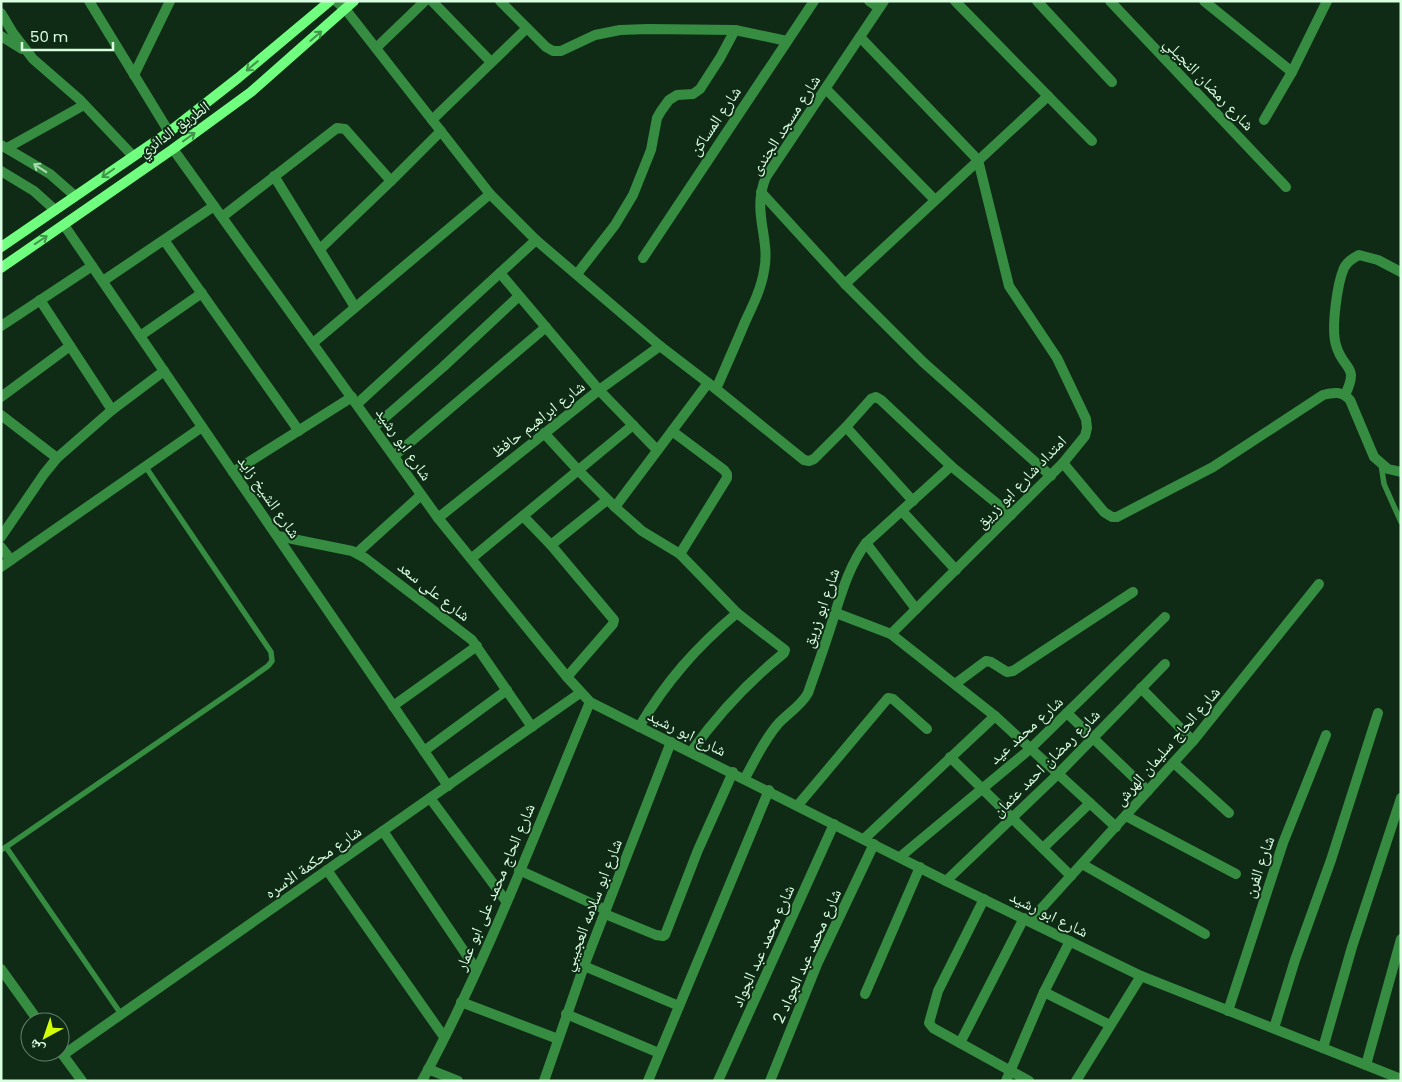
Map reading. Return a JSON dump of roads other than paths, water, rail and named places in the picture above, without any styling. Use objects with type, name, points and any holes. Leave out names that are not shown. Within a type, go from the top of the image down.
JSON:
[{"type":"street","points":[[89,1],[169,132]]},
{"type":"street","points":[[134,75],[170,1]]},
{"type":"street","name":"الطريق الدائري","points":[[1,247],[169,132],[238,78],[330,1]]},
{"type":"street","points":[[336,1],[346,10],[490,194],[536,240],[660,346],[804,460],[809,462],[814,459],[846,428],[871,399],[876,397],[951,466],[1011,515]]},
{"type":"street","name":"الطريق الدائري","points":[[1,268],[173,149],[251,92],[354,1]]},
{"type":"street","points":[[376,48],[425,1]]},
{"type":"street","points":[[432,1],[491,62]]},
{"type":"street","points":[[500,1],[546,47],[553,51],[561,51],[595,35],[620,30],[735,30],[787,41]]},
{"type":"street","name":"شارع المساكن","points":[[642,258],[814,1]]},
{"type":"street","points":[[868,1],[881,5]]},
{"type":"street","points":[[955,1],[1092,141]]},
{"type":"street","points":[[1037,1],[1112,82]]},
{"type":"street","name":"شارع رمضان النجيلي","points":[[1110,1],[1286,187]]},
{"type":"street","points":[[1204,1],[1292,72]]},
{"type":"street","points":[[1264,120],[1292,72],[1327,1]]},
{"type":"street","name":"شارع مسجد الجندى","points":[[551,545],[611,503],[712,386],[758,294],[764,271],[766,257],[759,212],[761,192],[766,177],[881,5]]},
{"type":"street","points":[[1,13],[13,33],[38,65],[84,105],[133,156]]},
{"type":"street","points":[[432,120],[527,28]]},
{"type":"street","points":[[577,274],[615,225],[633,195],[652,150],[657,118],[661,111],[669,100],[677,95],[694,94],[700,89],[735,30]]},
{"type":"street","points":[[1,36],[27,52]]},
{"type":"street","points":[[860,37],[978,160]]},
{"type":"street","points":[[826,89],[935,200]]},
{"type":"street","points":[[845,284],[1048,96]]},
{"type":"street","points":[[4,146],[84,105]]},
{"type":"street","points":[[222,217],[334,129],[340,127],[345,129],[392,181]]},
{"type":"street","points":[[320,249],[392,181],[441,131]]},
{"type":"street","points":[[4,146],[50,174],[76,196]]},
{"type":"street","name":"شارع ابو رشيد","points":[[173,149],[438,518],[580,693],[590,702],[1141,976],[1401,1079]]},
{"type":"street","name":"امتداد شارع ابو زريق","points":[[891,634],[1051,476],[1085,436],[1087,428],[1086,419],[1057,358],[1009,286],[978,160]]},
{"type":"street","points":[[1,171],[34,191],[55,210]]},
{"type":"street","points":[[274,176],[356,307]]},
{"type":"street","points":[[761,192],[845,284],[923,362],[1051,476]]},
{"type":"street","points":[[313,343],[490,194]]},
{"type":"street","points":[[103,281],[214,206]]},
{"type":"street","name":"شارع الشيخ زايد","points":[[64,225],[448,786]]},
{"type":"street","points":[[164,240],[299,430]]},
{"type":"street","points":[[233,472],[299,430],[354,400],[500,274],[536,240]]},
{"type":"street","points":[[1345,395],[1352,377],[1350,370],[1338,351],[1335,336],[1336,306],[1344,267],[1358,255],[1378,260],[1401,272]]},
{"type":"street","points":[[1,326],[92,266]]},
{"type":"street","points":[[500,274],[599,390],[657,450]]},
{"type":"street","points":[[140,336],[202,293]]},
{"type":"street","points":[[374,428],[519,296]]},
{"type":"street","points":[[40,300],[112,410]]},
{"type":"street","points":[[394,456],[546,327]]},
{"type":"street","points":[[1,397],[70,346]]},
{"type":"street","name":"شارع ابراهيم حافظ","points":[[438,518],[599,390],[660,346]]},
{"type":"street","points":[[1,537],[57,458],[112,410],[164,371]]},
{"type":"street","points":[[1063,463],[1104,512],[1112,517],[1117,517],[1213,467],[1323,395],[1332,392],[1345,395],[1350,400],[1374,457],[1388,469],[1401,472]]},
{"type":"street","points":[[1,415],[57,458]]},
{"type":"street","points":[[472,558],[633,425]]},
{"type":"street","points":[[1,567],[202,427]]},
{"type":"street","points":[[846,428],[913,501]]},
{"type":"street","points":[[672,431],[724,470],[727,478],[680,554]]},
{"type":"street","points":[[544,433],[578,470],[642,531],[680,554],[737,613],[784,648],[784,654],[763,670],[724,708],[691,752]]},
{"type":"street","name":"شارع ابو زريق","points":[[745,778],[767,738],[784,718],[803,702],[808,694],[849,570],[866,544],[951,466]]},
{"type":"street","points":[[357,553],[421,495]]},
{"type":"street","points":[[902,511],[956,570]]},
{"type":"street","points":[[523,516],[551,545],[614,618],[613,624],[567,677]]},
{"type":"street","name":"شارع على سعد","points":[[278,536],[357,553],[366,558],[466,635],[477,646],[532,727]]},
{"type":"street","points":[[866,544],[916,610]]},
{"type":"street","points":[[1,547],[11,560]]},
{"type":"street","name":"شارع الحاج سليمان الهرش","points":[[960,1044],[1027,920],[1071,876],[1174,763],[1319,584]]},
{"type":"street","points":[[955,684],[986,661],[1008,672],[1013,671],[1133,592]]},
{"type":"street","points":[[639,727],[659,695],[692,654],[737,613]]},
{"type":"street","points":[[836,613],[891,634],[994,716],[1116,827]]},
{"type":"street","name":"شارع محمد عيد","points":[[900,857],[1030,748],[1165,617]]},
{"type":"street","points":[[393,706],[477,646]]},
{"type":"street","name":"شارع رمضان احمد عثمان","points":[[946,880],[1058,774],[1165,664]]},
{"type":"street","points":[[1141,688],[1193,741]]},
{"type":"street","points":[[424,751],[507,690]]},
{"type":"street","name":"شارع محكمة الاسره","points":[[70,1048],[580,693]]},
{"type":"street","points":[[798,806],[888,698],[893,699],[928,729]]},
{"type":"street","name":"شارع الحاج محمد على ابو عمار","points":[[422,1081],[476,969],[590,702]]},
{"type":"street","points":[[1067,713],[1148,791]]},
{"type":"street","points":[[1274,1028],[1378,713]]},
{"type":"street","points":[[864,839],[994,716]]},
{"type":"street","name":"شارع الفرن","points":[[1228,1012],[1283,843],[1326,734]]},
{"type":"street","name":"شارع ابو سلامه العجيبي","points":[[544,1081],[566,1014],[671,742]]},
{"type":"street","points":[[950,757],[1071,876]]},
{"type":"street","points":[[1174,763],[1229,812]]},
{"type":"street","points":[[519,870],[656,935],[663,936],[698,850],[733,772]]},
{"type":"street","points":[[648,1081],[769,790]]},
{"type":"street","points":[[430,798],[506,901]]},
{"type":"street","points":[[1323,1048],[1352,947],[1401,798]]},
{"type":"street","points":[[1043,848],[1090,803]]},
{"type":"street","points":[[1126,816],[1236,874]]},
{"type":"street","name":"شارع محمد عبد الجواد","points":[[718,1081],[834,824]]},
{"type":"street","points":[[383,831],[476,969]]},
{"type":"street","name":"شارع محمد عبد الجواد 2","points":[[770,1081],[818,962],[874,844]]},
{"type":"street","points":[[1082,864],[1205,934]]},
{"type":"street","points":[[865,994],[920,867]]},
{"type":"street","points":[[327,870],[444,1037]]},
{"type":"street","points":[[984,899],[938,991],[929,1019],[931,1027],[1008,1076],[1029,1081]]},
{"type":"street","points":[[1008,1076],[1044,992],[1070,941]]},
{"type":"street","points":[[1366,1065],[1400,942]]},
{"type":"street","points":[[584,966],[679,1006]]},
{"type":"street","points":[[1,969],[32,1012]]},
{"type":"street","points":[[1076,1081],[1141,976]]},
{"type":"street","points":[[1044,992],[1110,1025]]},
{"type":"street","points":[[461,1002],[558,1039]]},
{"type":"street","points":[[566,1014],[659,1053]]},
{"type":"street","points":[[68,1062],[82,1081]]},
{"type":"street","points":[[428,1069],[458,1081]]},
{"type":"lane","points":[[1381,464],[1384,484],[1401,522]]},
{"type":"lane","points":[[121,1014],[4,849],[268,666],[272,660],[271,652],[145,466]]}]
